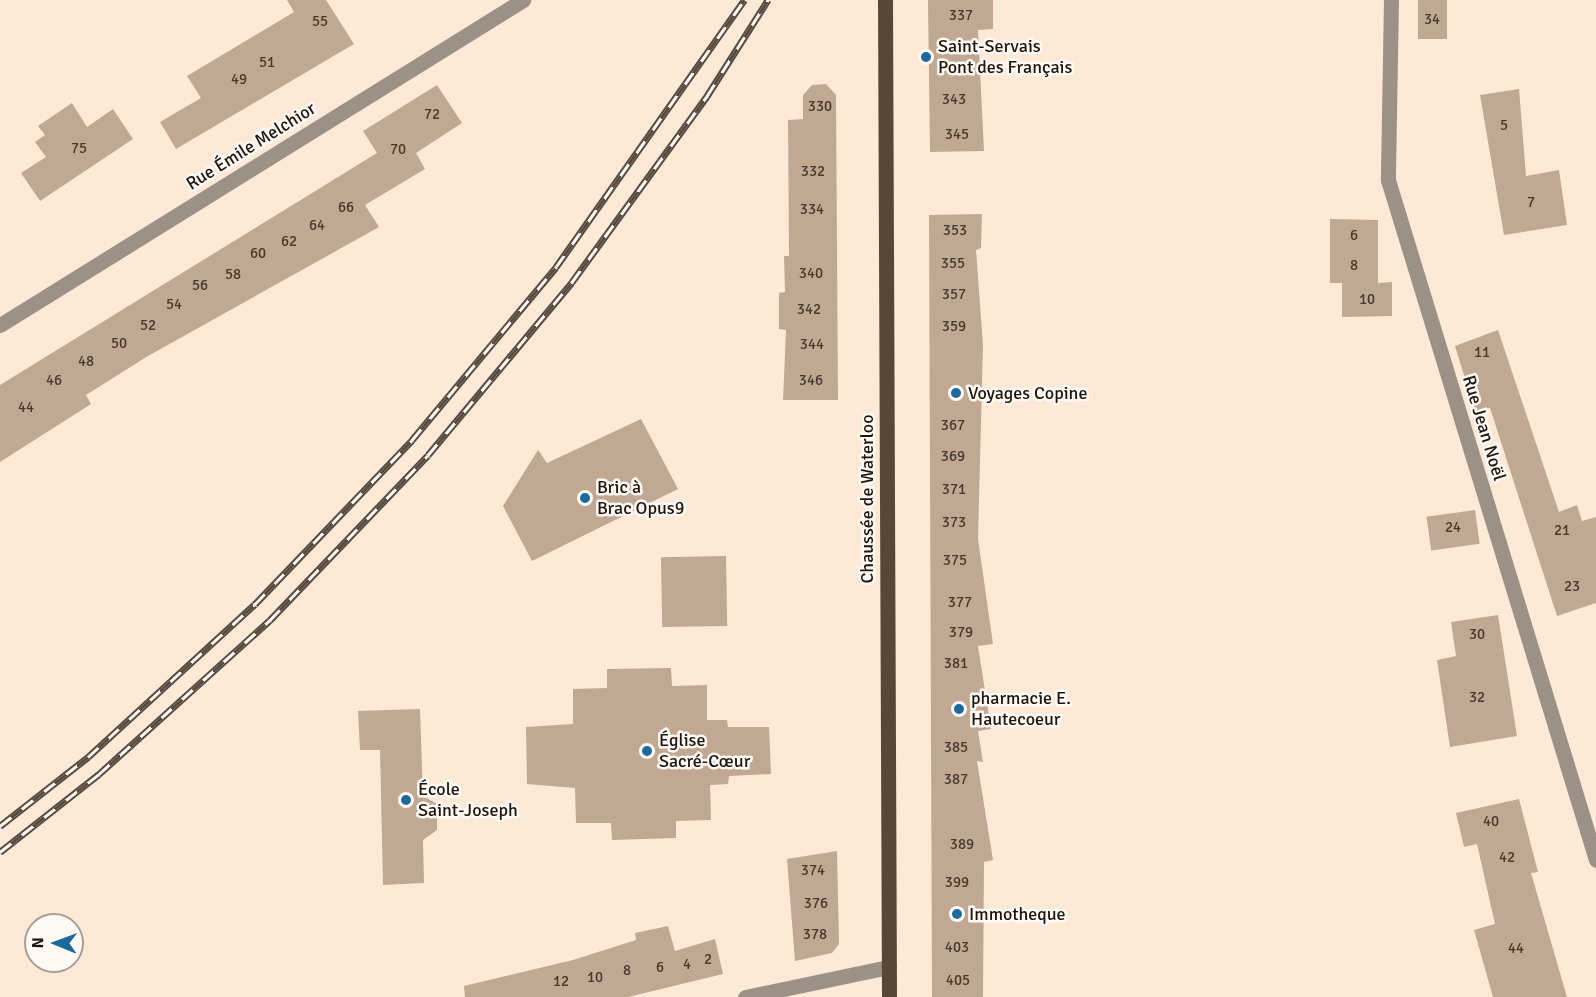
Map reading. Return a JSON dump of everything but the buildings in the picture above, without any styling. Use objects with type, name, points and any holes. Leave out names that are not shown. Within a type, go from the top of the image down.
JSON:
[{"type":"main road","name":"Chaussée de Waterloo","points":[[885,0],[889,997]]},
{"type":"street","points":[[494,0],[499,15]]},
{"type":"street","name":"Rue Émile Melchior","points":[[0,325],[523,0]]},
{"type":"street","name":"Rue Jean Noël","points":[[1391,0],[1388,180],[1596,860]]},
{"type":"street","points":[[745,997],[889,967]]},
{"type":"railway","points":[[0,826],[88,757],[255,604],[412,440],[556,267],[744,0]]},
{"type":"railway","points":[[0,852],[99,774],[270,620],[428,455],[572,282],[707,96],[768,0]]},
{"type":"place","name":"Saint-Servais Pont des Français","points":[[926,57]]},
{"type":"place","name":"Voyages Copine","points":[[956,393]]},
{"type":"place","name":"Bric à Brac Opus9","points":[[585,498]]},
{"type":"place","name":"pharmacie E. Hautecoeur","points":[[959,709]]},
{"type":"place","name":"Église Sacré-Cœur","points":[[647,751]]},
{"type":"place","name":"École Saint-Joseph","points":[[406,800]]},
{"type":"place","name":"Immotheque","points":[[957,914]]}]
